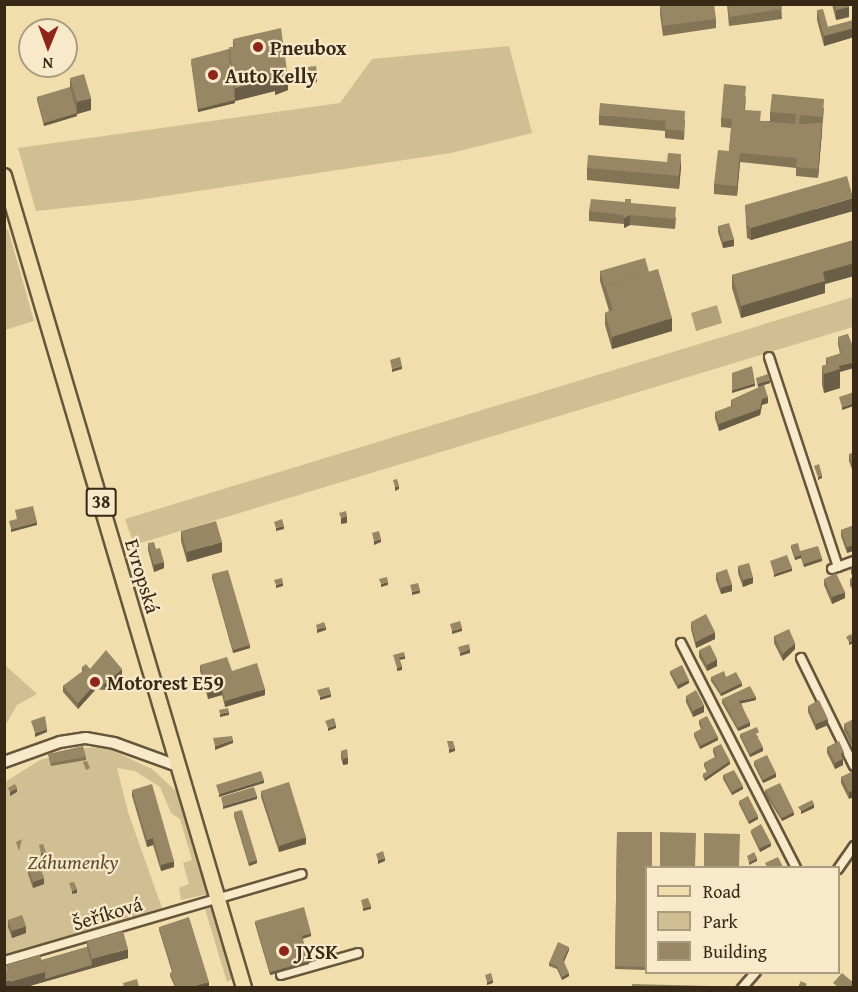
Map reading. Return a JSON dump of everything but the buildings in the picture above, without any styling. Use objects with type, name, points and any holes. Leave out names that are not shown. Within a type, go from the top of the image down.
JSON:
[{"type":"main road","name":"Evropská","points":[[4,176],[244,987]]},
{"type":"street","points":[[769,357],[835,568],[854,561]]},
{"type":"street","points":[[681,643],[795,866]]},
{"type":"street","points":[[801,658],[854,766]]},
{"type":"street","points":[[4,762],[60,742],[86,738],[114,743],[171,764],[179,762]]},
{"type":"street","points":[[840,866],[854,846]]},
{"type":"street","name":"Šeříková","points":[[4,961],[218,896],[302,874]]},
{"type":"street","points":[[281,975],[358,953]]},
{"type":"street","points":[[742,987],[754,974]]},
{"type":"green space","points":[[509,46],[532,133],[451,153],[138,200],[36,211],[18,148],[340,103],[372,59]]},
{"type":"green space","points":[[8,229],[34,321],[5,330],[4,230]]},
{"type":"green space","points":[[853,297],[853,327],[134,545],[125,519]]},
{"type":"green space","points":[[5,665],[37,694],[17,705],[5,726]]},
{"type":"green space","name":"Záhumenky","points":[[105,747],[152,769],[177,792],[208,894],[181,900],[179,888],[189,884],[183,863],[192,860],[180,819],[171,813],[160,787],[135,771],[117,768],[128,812],[162,908],[5,957],[5,782],[40,760],[84,748]]},
{"type":"green space","points":[[211,908],[234,978],[227,982],[205,909]]},
{"type":"shaded area","points":[[717,305],[722,323],[696,331],[691,313]]},
{"type":"place","name":"Pneubox","points":[[258,47]]},
{"type":"place","name":"Auto Kelly","points":[[213,75]]},
{"type":"place","name":"Motorest E59","points":[[95,682]]},
{"type":"place","name":"JYSK","points":[[284,951]]}]
